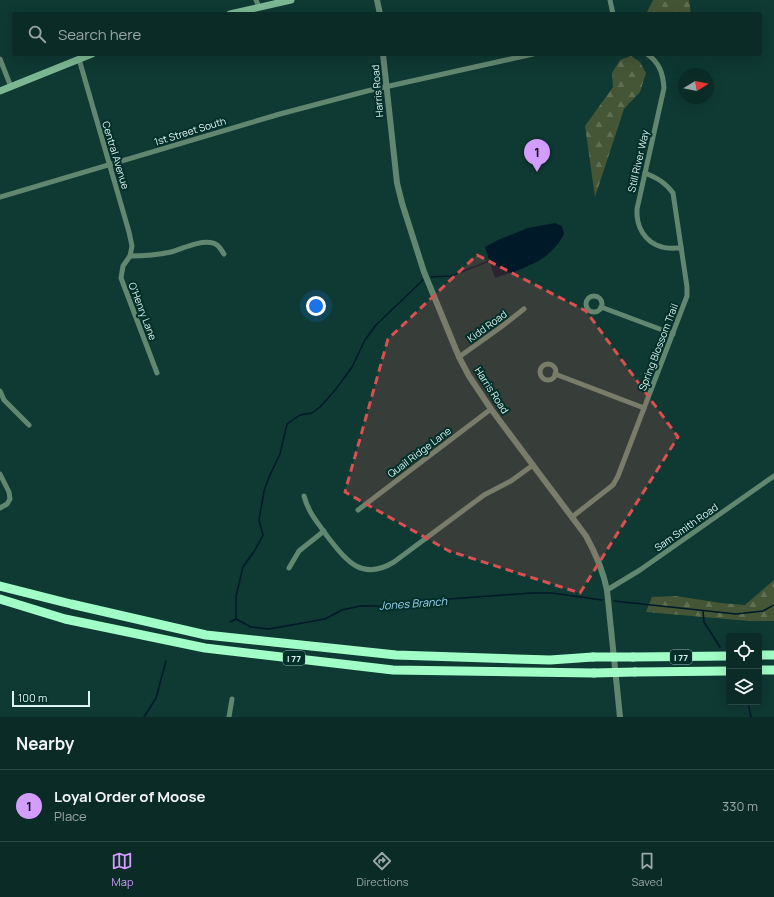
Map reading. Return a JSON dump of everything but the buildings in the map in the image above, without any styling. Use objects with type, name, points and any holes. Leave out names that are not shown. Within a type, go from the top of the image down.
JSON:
[{"type":"highway","name":"I 77","points":[[0,586],[206,635],[396,656],[550,660],[593,657],[726,656]]},
{"type":"highway","name":"I 77","points":[[0,599],[66,619],[205,648],[393,670],[594,673],[726,671]]},
{"type":"highway","points":[[0,605],[66,619]]},
{"type":"highway","points":[[762,655],[774,655]]},
{"type":"highway","points":[[762,670],[774,670]]},
{"type":"main road","points":[[235,12],[257,4],[291,0]]},
{"type":"main road","points":[[0,91],[87,56]]},
{"type":"street","points":[[377,0],[380,12]]},
{"type":"street","points":[[610,0],[613,12]]},
{"type":"street","name":"Harris Road","points":[[383,56],[397,183],[424,272],[469,376],[491,409],[586,536],[596,554],[603,572],[607,590],[620,717]]},
{"type":"street","name":"1st Street South","points":[[0,197],[280,114],[386,87],[525,56]]},
{"type":"street","name":"Still River Way","points":[[650,56],[659,66],[663,75],[664,88],[636,218],[640,230],[646,238],[656,245],[664,248],[681,248]]},
{"type":"street","points":[[0,59],[11,87]]},
{"type":"street","name":"Central Avenue","points":[[79,59],[130,232],[132,246],[130,256]]},
{"type":"street","name":"Spring Blossom Trail","points":[[572,517],[613,484],[618,476],[687,296],[687,287],[673,193],[659,178],[645,173]]},
{"type":"street","points":[[130,256],[146,256],[170,252],[205,243],[215,243],[224,254]]},
{"type":"street","name":"O'Henry Lane","points":[[130,256],[123,266],[121,278],[157,373]]},
{"type":"street","points":[[601,307],[673,334]]},
{"type":"street","name":"Kidd Road","points":[[460,357],[501,328],[524,309]]},
{"type":"street","points":[[555,374],[644,408]]},
{"type":"street","points":[[0,391],[4,400],[29,425]]},
{"type":"street","name":"Quail Ridge Lane","points":[[358,510],[491,409]]},
{"type":"street","points":[[304,496],[308,510],[344,557],[352,565],[363,569],[374,570],[385,567],[484,495],[511,481],[533,465]]},
{"type":"street","points":[[0,474],[9,492],[10,499],[7,504],[0,508]]},
{"type":"street","name":"Sam Smith Road","points":[[607,590],[640,570],[774,476]]},
{"type":"street","points":[[289,568],[299,551],[324,531]]},
{"type":"street","points":[[229,717],[232,699]]},
{"type":"highlighted area","points":[[477,255],[586,311],[678,437],[580,593],[449,551],[345,492],[388,339]]},
{"type":"green space","points":[[653,0],[689,0],[691,12],[647,12]]},
{"type":"green space","points":[[631,56],[640,62],[646,73],[640,92],[624,109],[595,197],[585,126],[613,87],[612,73],[620,60]]},
{"type":"green space","points":[[774,580],[774,621],[749,621],[646,612],[652,597],[676,596],[745,605]]},
{"type":"water","points":[[555,223],[562,226],[564,234],[558,244],[551,251],[543,258],[525,268],[495,278],[485,247],[528,228]]},
{"type":"waterway","points":[[431,277],[451,276],[489,261]]},
{"type":"waterway","points":[[236,619],[236,596],[243,567],[263,535],[259,520],[264,491],[280,454],[287,424],[300,415],[312,413],[320,407],[336,389],[352,367],[365,340],[376,325],[423,280]]},
{"type":"waterway","name":"Jones Branch","points":[[236,619],[251,627],[269,629],[325,619],[342,610],[360,606],[391,606],[422,601],[532,593],[552,593],[602,600]]},
{"type":"waterway","name":"Jones Branch","points":[[614,601],[736,614],[763,611],[774,605]]},
{"type":"waterway","points":[[703,611],[704,622],[720,647]]},
{"type":"waterway","name":"Jones Branch","points":[[230,622],[236,619]]},
{"type":"waterway","name":"Jones Branch","points":[[144,717],[156,698],[166,661]]},
{"type":"waterway","points":[[749,705],[751,717]]},
{"type":"place","name":"Loyal Order of Moose","points":[[537,172]]}]
